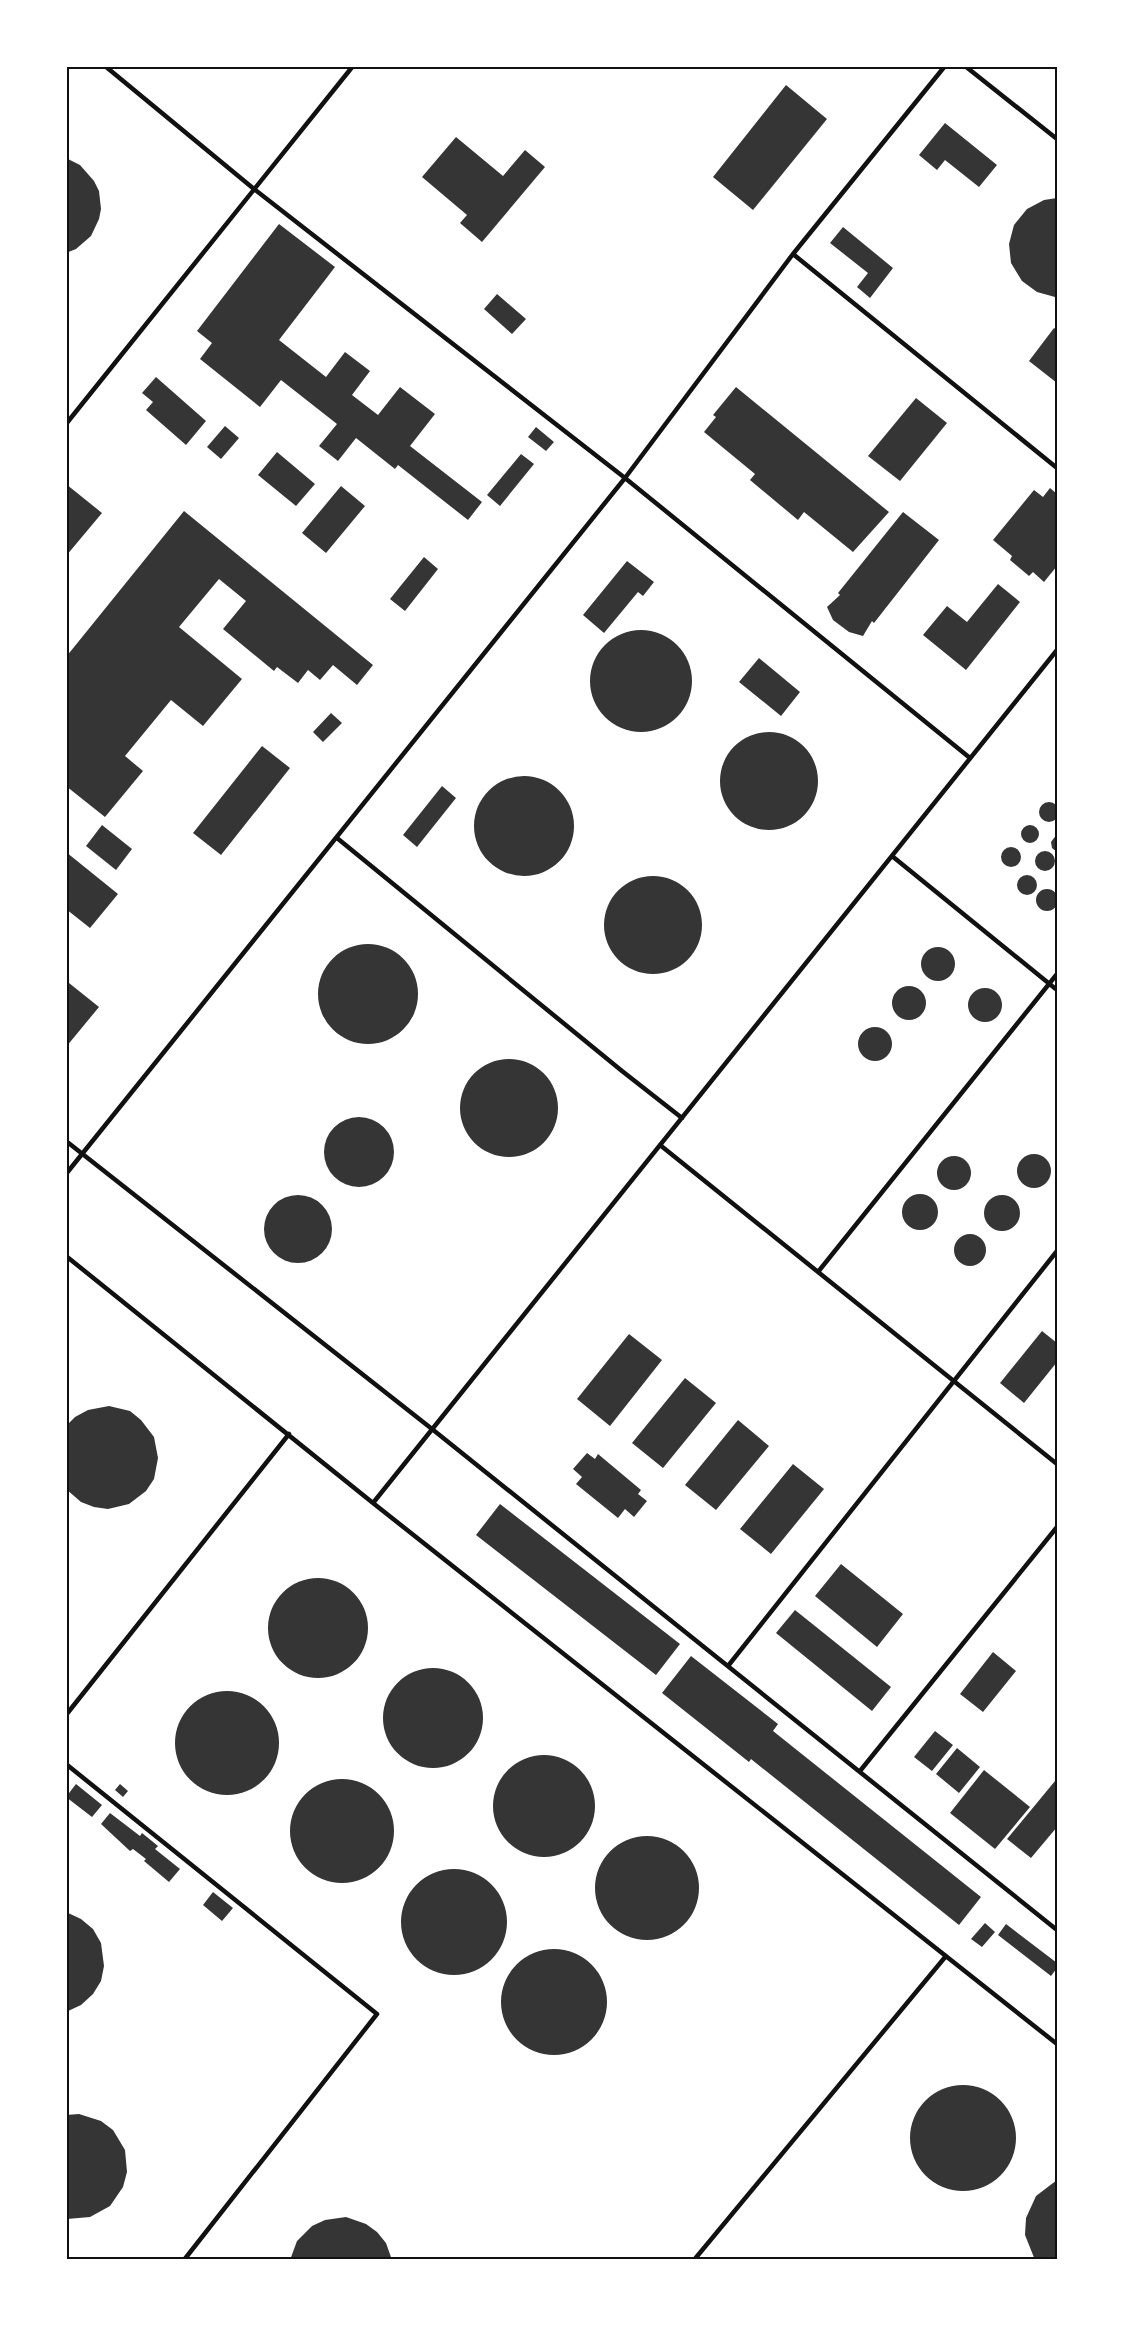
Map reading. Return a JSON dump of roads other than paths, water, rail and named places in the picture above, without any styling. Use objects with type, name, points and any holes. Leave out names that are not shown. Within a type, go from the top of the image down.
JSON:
[{"type":"lane","points":[[105,66],[254,189],[625,478],[970,758]]},
{"type":"lane","points":[[66,424],[353,66]]},
{"type":"lane","points":[[66,1174],[625,478],[793,254],[945,66]]},
{"type":"lane","points":[[965,66],[1057,139]]},
{"type":"lane","points":[[793,254],[1057,468]]},
{"type":"lane","points":[[373,1503],[1057,650]]},
{"type":"lane","points":[[337,838],[682,1118]]},
{"type":"lane","points":[[892,856],[1057,990]]},
{"type":"lane","points":[[818,1272],[1057,974]]},
{"type":"lane","points":[[66,1142],[432,1429],[1057,1930]]},
{"type":"lane","points":[[660,1145],[1057,1464]]},
{"type":"lane","points":[[728,1666],[1057,1251]]},
{"type":"lane","points":[[66,1256],[373,1503],[1057,2044]]},
{"type":"lane","points":[[66,1715],[289,1434]]},
{"type":"lane","points":[[860,1772],[1057,1527]]},
{"type":"lane","points":[[66,1764],[377,2014],[184,2260]]},
{"type":"lane","points":[[694,2260],[946,1956]]}]
